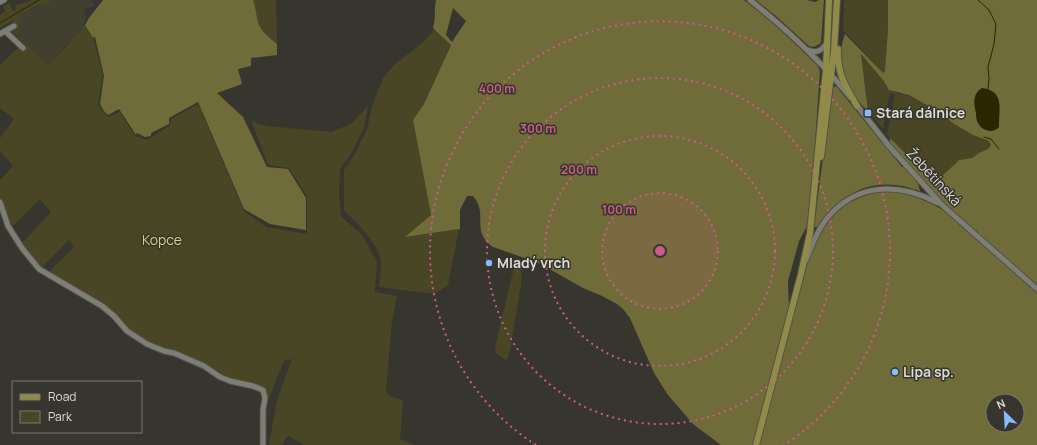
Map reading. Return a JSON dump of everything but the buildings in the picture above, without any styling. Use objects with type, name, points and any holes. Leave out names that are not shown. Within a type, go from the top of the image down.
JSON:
[{"type":"main road","points":[[756,445],[801,274],[810,233],[826,69],[829,0]]},
{"type":"main road","points":[[815,188],[821,155],[831,74],[837,2]]},
{"type":"main road","points":[[837,2],[837,63],[840,76],[857,106]]},
{"type":"street","points":[[0,2],[4,0]]},
{"type":"street","name":"Žebětínská","points":[[750,0],[778,23],[831,74],[896,154],[942,205],[1037,289]]},
{"type":"street","points":[[14,26],[2,32],[23,48]]},
{"type":"street","points":[[807,50],[813,52],[818,51],[825,46],[828,39]]},
{"type":"street","points":[[801,274],[812,244],[828,217],[835,209],[849,198],[870,190],[892,188],[904,190],[942,205]]},
{"type":"street","points":[[0,202],[8,226],[22,248],[39,269],[102,306],[114,316],[127,331],[147,344],[164,351],[174,353],[204,366],[220,377],[230,381],[260,388],[264,394],[262,422],[263,445]]},
{"type":"shaded area","points":[[56,0],[92,0],[94,6],[84,9],[86,18],[81,32],[69,42],[48,66],[17,34],[22,14],[34,7]]},
{"type":"shaded area","points":[[103,0],[253,0],[259,26],[277,44],[277,55],[251,58],[251,66],[238,69],[242,84],[217,93],[243,117],[267,167],[288,169],[306,198],[306,230],[270,224],[244,209],[198,102],[169,118],[169,124],[151,133],[151,136],[145,137],[137,133],[136,135],[119,109],[108,115],[104,111],[100,104],[104,76],[95,37],[93,38],[85,25]]},
{"type":"shaded area","points":[[436,0],[744,0],[772,22],[817,65],[820,71],[808,224],[799,241],[788,281],[789,311],[753,445],[721,445],[693,424],[668,395],[654,373],[630,318],[617,304],[583,288],[539,263],[493,247],[486,241],[482,235],[480,209],[473,196],[467,196],[460,210],[460,230],[405,237],[431,215],[413,120],[424,104],[451,45],[433,28]],"holes":[[[453,8],[466,21],[452,42],[446,35]]]},
{"type":"shaded area","points":[[756,0],[807,0],[815,2],[824,0],[821,43],[814,47],[809,46]]},
{"type":"shaded area","points":[[888,0],[1037,0],[1037,286],[954,213],[930,189],[890,143],[890,138],[935,183],[959,160],[972,158],[988,149],[991,145],[989,141],[973,135],[954,124],[939,112],[909,95],[889,90],[883,80],[861,54],[868,111],[847,85],[841,66],[842,45],[845,34],[883,73],[885,71],[888,29]]},
{"type":"shaded area","points":[[836,86],[902,167],[904,167],[918,183],[920,191],[904,186],[889,185],[875,185],[862,189],[838,203],[818,227],[814,227],[832,88]]},
{"type":"shaded area","points":[[982,88],[994,93],[999,102],[999,127],[991,131],[982,128],[977,121],[974,99],[979,90]]},
{"type":"shaded area","points":[[884,191],[892,191],[907,194],[943,210],[1037,293],[1037,445],[759,445],[810,255],[816,241],[831,218],[843,207],[862,197]]},
{"type":"green space","name":"Kopce","points":[[33,0],[56,0],[34,7],[22,14],[17,34],[48,65],[66,47],[75,35],[81,32],[83,26],[85,25],[94,40],[103,76],[98,105],[108,117],[120,112],[135,136],[147,140],[170,125],[171,119],[198,104],[244,211],[266,227],[307,234],[307,196],[289,168],[268,165],[251,120],[258,124],[267,126],[332,132],[352,123],[368,106],[364,128],[351,154],[340,169],[339,193],[341,216],[362,235],[377,262],[375,292],[397,296],[392,322],[386,391],[389,396],[403,400],[400,439],[415,445],[305,445],[288,436],[281,445],[269,445],[277,400],[292,359],[284,361],[266,405],[265,390],[255,383],[244,383],[220,375],[221,372],[178,351],[147,342],[126,328],[115,314],[48,273],[74,247],[69,240],[40,269],[21,244],[51,212],[40,199],[11,228],[0,197],[0,180],[13,166],[0,151],[0,138],[14,119],[0,108],[0,65],[18,48],[21,51],[27,46],[13,32],[10,33],[11,30],[12,32],[17,29],[12,21],[0,28],[0,15],[5,11],[3,6],[10,3],[13,11],[16,10],[15,6]]},
{"type":"green space","points":[[253,0],[276,0],[277,44],[259,26]]},
{"type":"green space","points":[[844,0],[888,0],[886,70],[883,73],[843,30]]},
{"type":"green space","points":[[435,29],[451,44],[424,104],[413,120],[431,215],[406,237],[459,229],[448,285],[435,294],[379,287],[381,265],[377,250],[373,242],[344,210],[344,170],[355,154],[367,129],[372,106],[383,78],[394,65],[422,43]]},
{"type":"green space","points":[[861,53],[883,80],[886,87],[899,94],[904,93],[909,95],[939,112],[954,124],[973,135],[989,141],[991,145],[988,149],[972,158],[959,160],[935,183],[887,135],[895,94],[890,93],[884,129],[868,111]]},
{"type":"green space","points":[[518,261],[522,262],[521,284],[510,350],[506,360],[496,353],[495,347],[515,263]]},
{"type":"waterway","points":[[0,23],[39,0]]},
{"type":"waterway","points":[[978,0],[989,10],[996,24],[994,44],[988,67],[988,89]]},
{"type":"waterway","points":[[984,137],[991,139],[999,149]]},
{"type":"place","name":"Stará dálnice","points":[[868,113]]},
{"type":"place","name":"Mladý vrch","points":[[489,263]]},
{"type":"place","name":"Lipa sp.","points":[[895,372]]}]
